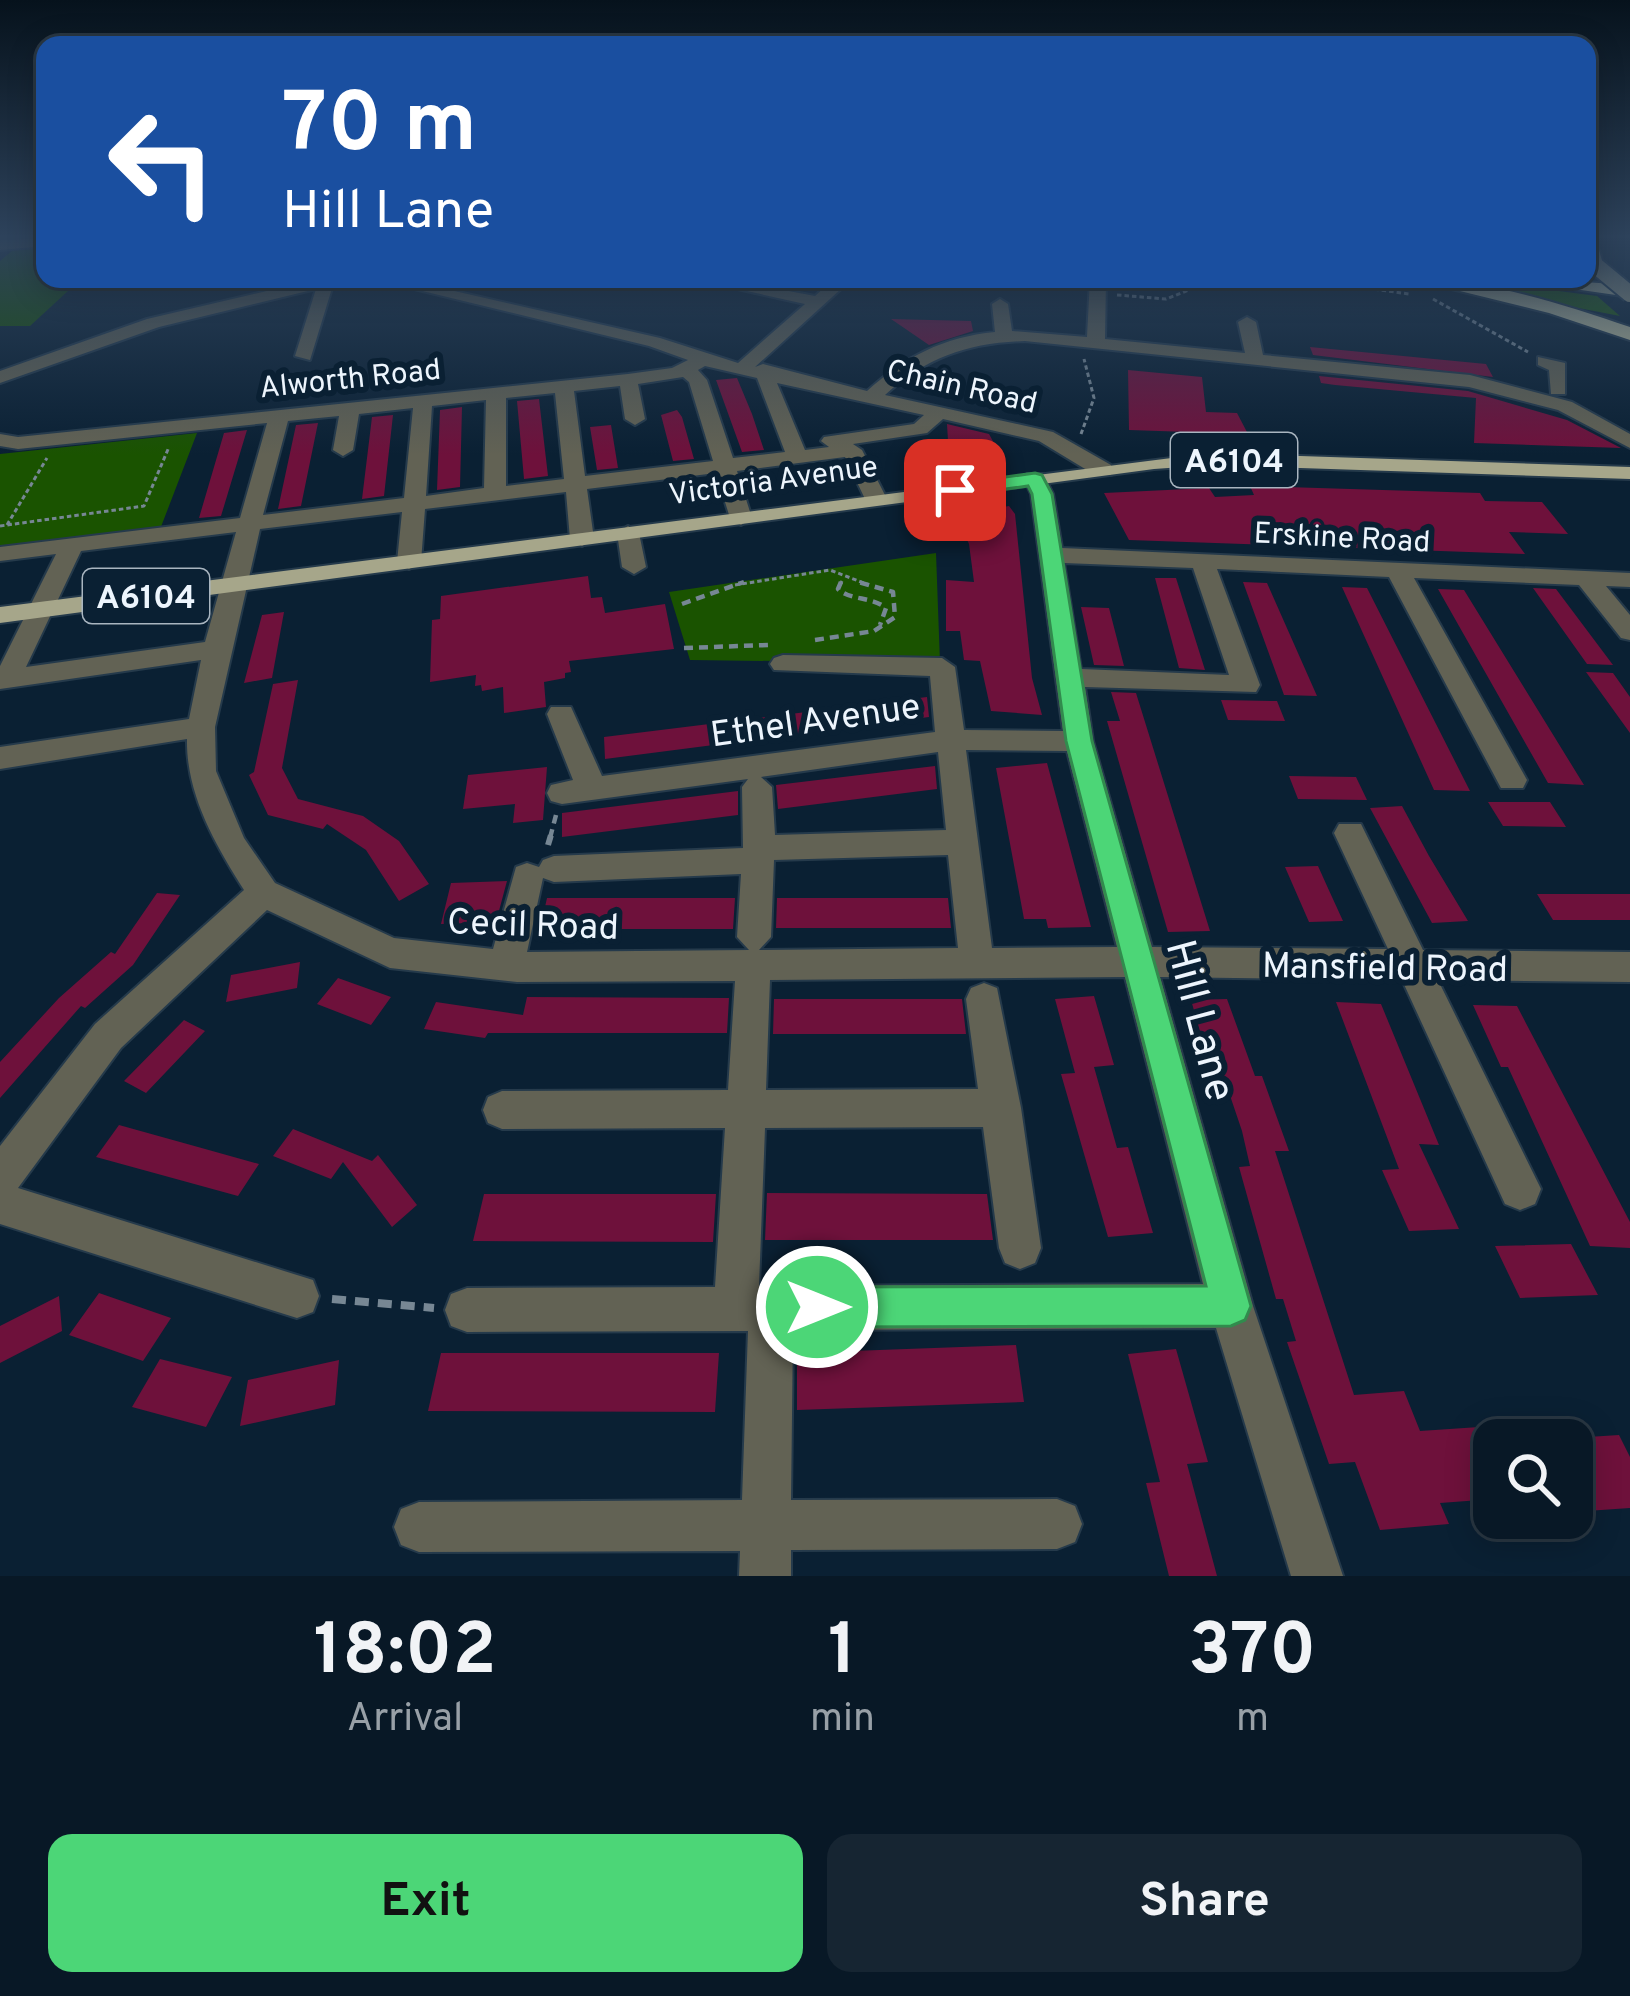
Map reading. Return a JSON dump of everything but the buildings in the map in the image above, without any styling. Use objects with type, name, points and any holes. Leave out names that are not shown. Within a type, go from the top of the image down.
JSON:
[{"type":"highway","points":[[1558,309],[1630,334]]},
{"type":"highway","points":[[1559,309],[1630,322]]},
{"type":"main road","name":"Victoria Avenue","points":[[0,615],[1211,459],[1630,472]]},
{"type":"street","points":[[0,377],[208,309]]},
{"type":"street","points":[[304,356],[321,309]]},
{"type":"street","name":"Chain Road","points":[[509,309],[654,342],[695,365],[754,368],[1046,436],[1103,470]]},
{"type":"street","points":[[799,451],[754,368],[807,309]]},
{"type":"street","points":[[1001,309],[1004,337]]},
{"type":"street","points":[[1088,341],[1094,309]]},
{"type":"street","points":[[1247,322],[1255,359]]},
{"type":"street","points":[[874,395],[908,362],[942,347],[1004,337],[1088,341],[1561,394],[1630,442]]},
{"type":"street","points":[[1544,361],[1558,367],[1561,394]]},
{"type":"street","name":"Alworth Road","points":[[0,440],[18,443],[628,380],[695,365]]},
{"type":"street","points":[[695,365],[741,518]]},
{"type":"street","points":[[628,380],[635,419]]},
{"type":"street","points":[[564,386],[582,539]]},
{"type":"street","points":[[495,495],[496,393]]},
{"type":"street","points":[[410,562],[423,401]]},
{"type":"street","points":[[343,450],[350,409]]},
{"type":"street","points":[[0,554],[724,466],[920,429],[940,411]]},
{"type":"street","points":[[0,1179],[108,1036],[263,893],[205,791],[201,727],[247,524],[279,416]]},
{"type":"street","points":[[799,451],[852,450],[876,499]]},
{"type":"street","name":"Hill Lane","points":[[1035,479],[1042,494],[1079,741],[1231,1306],[1317,1576]]},
{"type":"street","points":[[628,533],[634,567]]},
{"type":"street","points":[[3,679],[72,546]]},
{"type":"street","name":"Erskine Road","points":[[1051,555],[1630,580]]},
{"type":"street","points":[[1067,677],[1246,685],[1202,560]]},
{"type":"street","points":[[1397,569],[1512,780]]},
{"type":"street","points":[[1586,578],[1630,632]]},
{"type":"street","points":[[3,679],[216,649]]},
{"type":"street","points":[[776,655],[942,667],[1020,1248]]},
{"type":"street","name":"Ethel Avenue","points":[[561,714],[577,791],[951,740],[1079,741]]},
{"type":"street","points":[[0,758],[201,727]]},
{"type":"street","points":[[757,787],[746,1109],[765,1576]]},
{"type":"street","points":[[1350,833],[1520,1189]]},
{"type":"street","points":[[506,966],[540,873],[966,842]]},
{"type":"street","name":"Cecil Road","points":[[263,893],[391,953],[506,966],[753,951],[981,981],[1140,962]]},
{"type":"street","name":"Mansfield Road","points":[[1140,962],[1630,968]]},
{"type":"street","points":[[502,1110],[1002,1108]]},
{"type":"street","points":[[0,1203],[297,1296]]},
{"type":"street","points":[[467,1310],[1231,1306]]},
{"type":"street","points":[[419,1527],[1057,1524]]},
{"type":"path","points":[[1458,309],[1544,361]]},
{"type":"path","points":[[1076,451],[1094,398],[1088,341]]},
{"type":"path","points":[[4,525],[144,506],[170,447],[164,445]]},
{"type":"path","points":[[4,525],[46,458]]},
{"type":"path","points":[[682,604],[751,580],[830,570],[843,579],[893,592],[895,617],[879,627],[809,641]]},
{"type":"path","points":[[843,579],[838,589],[843,595],[876,600],[886,608],[879,627]]},
{"type":"path","points":[[684,648],[776,655]]},
{"type":"path","points":[[297,1296],[467,1310]]},
{"type":"green space","points":[[0,309],[49,309],[30,326],[0,326]]},
{"type":"green space","points":[[1581,309],[1611,309],[1620,316]]},
{"type":"green space","points":[[197,433],[159,532],[0,551],[0,454]]},
{"type":"green space","points":[[936,553],[940,663],[690,660],[669,592]]},
{"type":"route","points":[[817,1307],[1231,1306],[1079,741],[1042,494],[1035,479],[955,490]]}]
